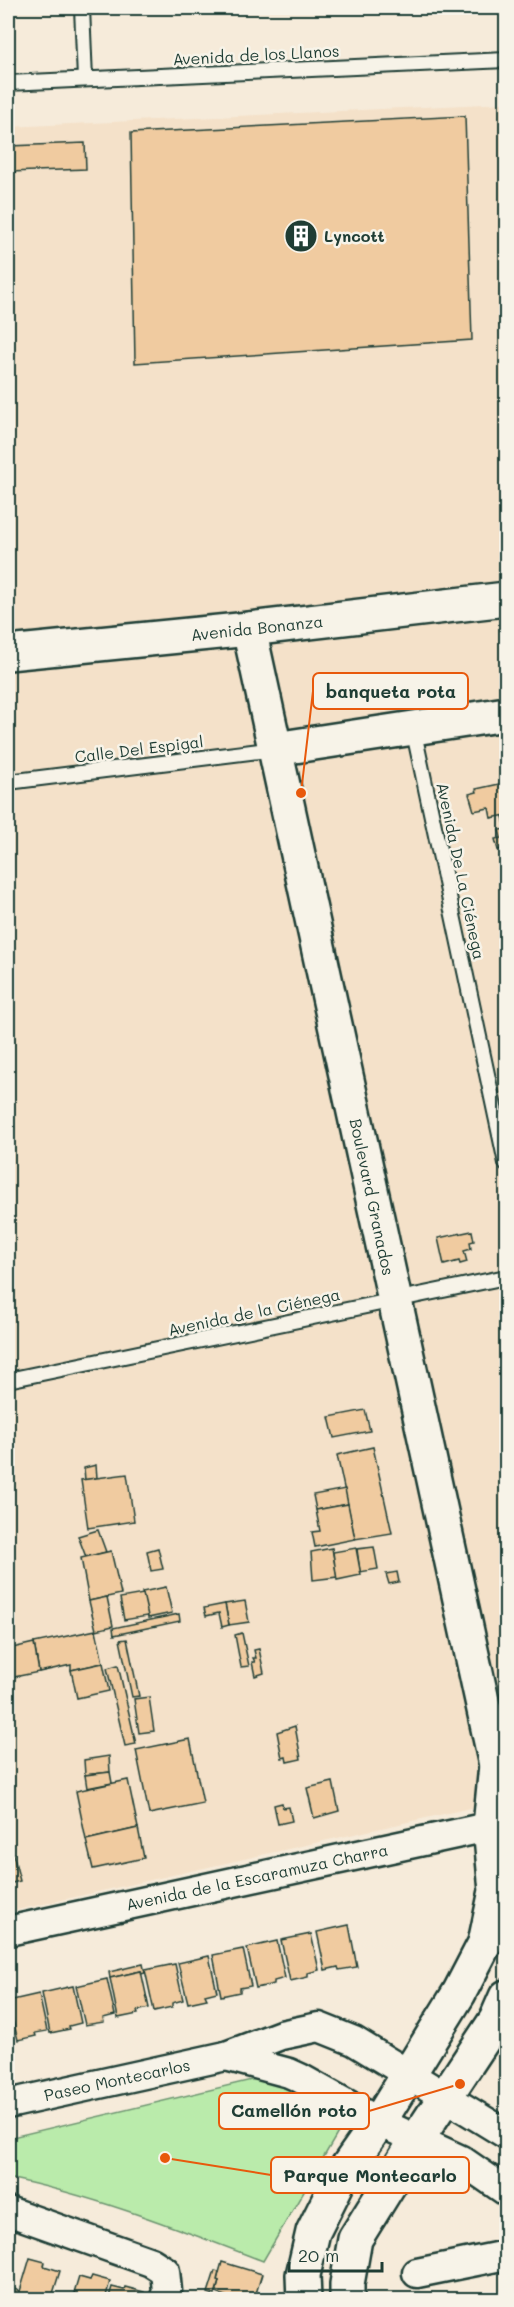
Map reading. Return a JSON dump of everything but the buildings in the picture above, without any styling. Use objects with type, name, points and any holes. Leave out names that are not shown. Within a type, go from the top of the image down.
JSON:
[{"type":"street","name":"Avenida Bonanza","points":[[8,653],[249,629],[507,599]]},
{"type":"street","name":"Boulevard Granados","points":[[249,629],[501,1777],[496,1891],[485,1943],[459,1993],[379,2122],[341,2176],[313,2232],[303,2275],[304,2300]]},
{"type":"street","points":[[275,749],[507,714]]},
{"type":"street","name":"Avenida de la Escaramuza Charra","points":[[8,1931],[498,1825]]},
{"type":"street","points":[[347,2300],[347,2284],[355,2238],[496,2020],[507,1997]]},
{"type":"street","name":"Paseo Montecarlos","points":[[8,2104],[226,2056],[281,2035],[319,2027],[354,2041],[507,2134]]},
{"type":"street","name":"Paseo Montecarlos","points":[[226,2056],[289,2073],[416,2141],[461,2160],[507,2191]]},
{"type":"street","points":[[8,2211],[151,2262],[165,2271],[167,2290],[164,2300]]},
{"type":"street","points":[[417,2273],[507,2254]]},
{"type":"lane","points":[[82,8],[85,79]]},
{"type":"lane","name":"Avenida de los Llanos","points":[[8,82],[507,60]]},
{"type":"lane","name":"Avenida De La Ciénega","points":[[413,728],[507,1163]]},
{"type":"lane","name":"Calle Del Espigal","points":[[8,782],[275,749]]},
{"type":"lane","name":"Avenida de la Ciénega","points":[[8,1380],[507,1276]]},
{"type":"shaded area","points":[[506,103],[506,1800],[8,1912],[8,127]]},
{"type":"green space","points":[[281,2073],[350,2112],[263,2261],[169,2225],[105,2204],[8,2178],[8,2138]]},
{"type":"place","name":"Lyncott","points":[[301,236]]},
{"type":"place","name":"banqueta rota","points":[[301,793]]},
{"type":"place","name":"Camellón roto","points":[[460,2084]]},
{"type":"place","name":"Parque Montecarlo","points":[[165,2158]]}]
